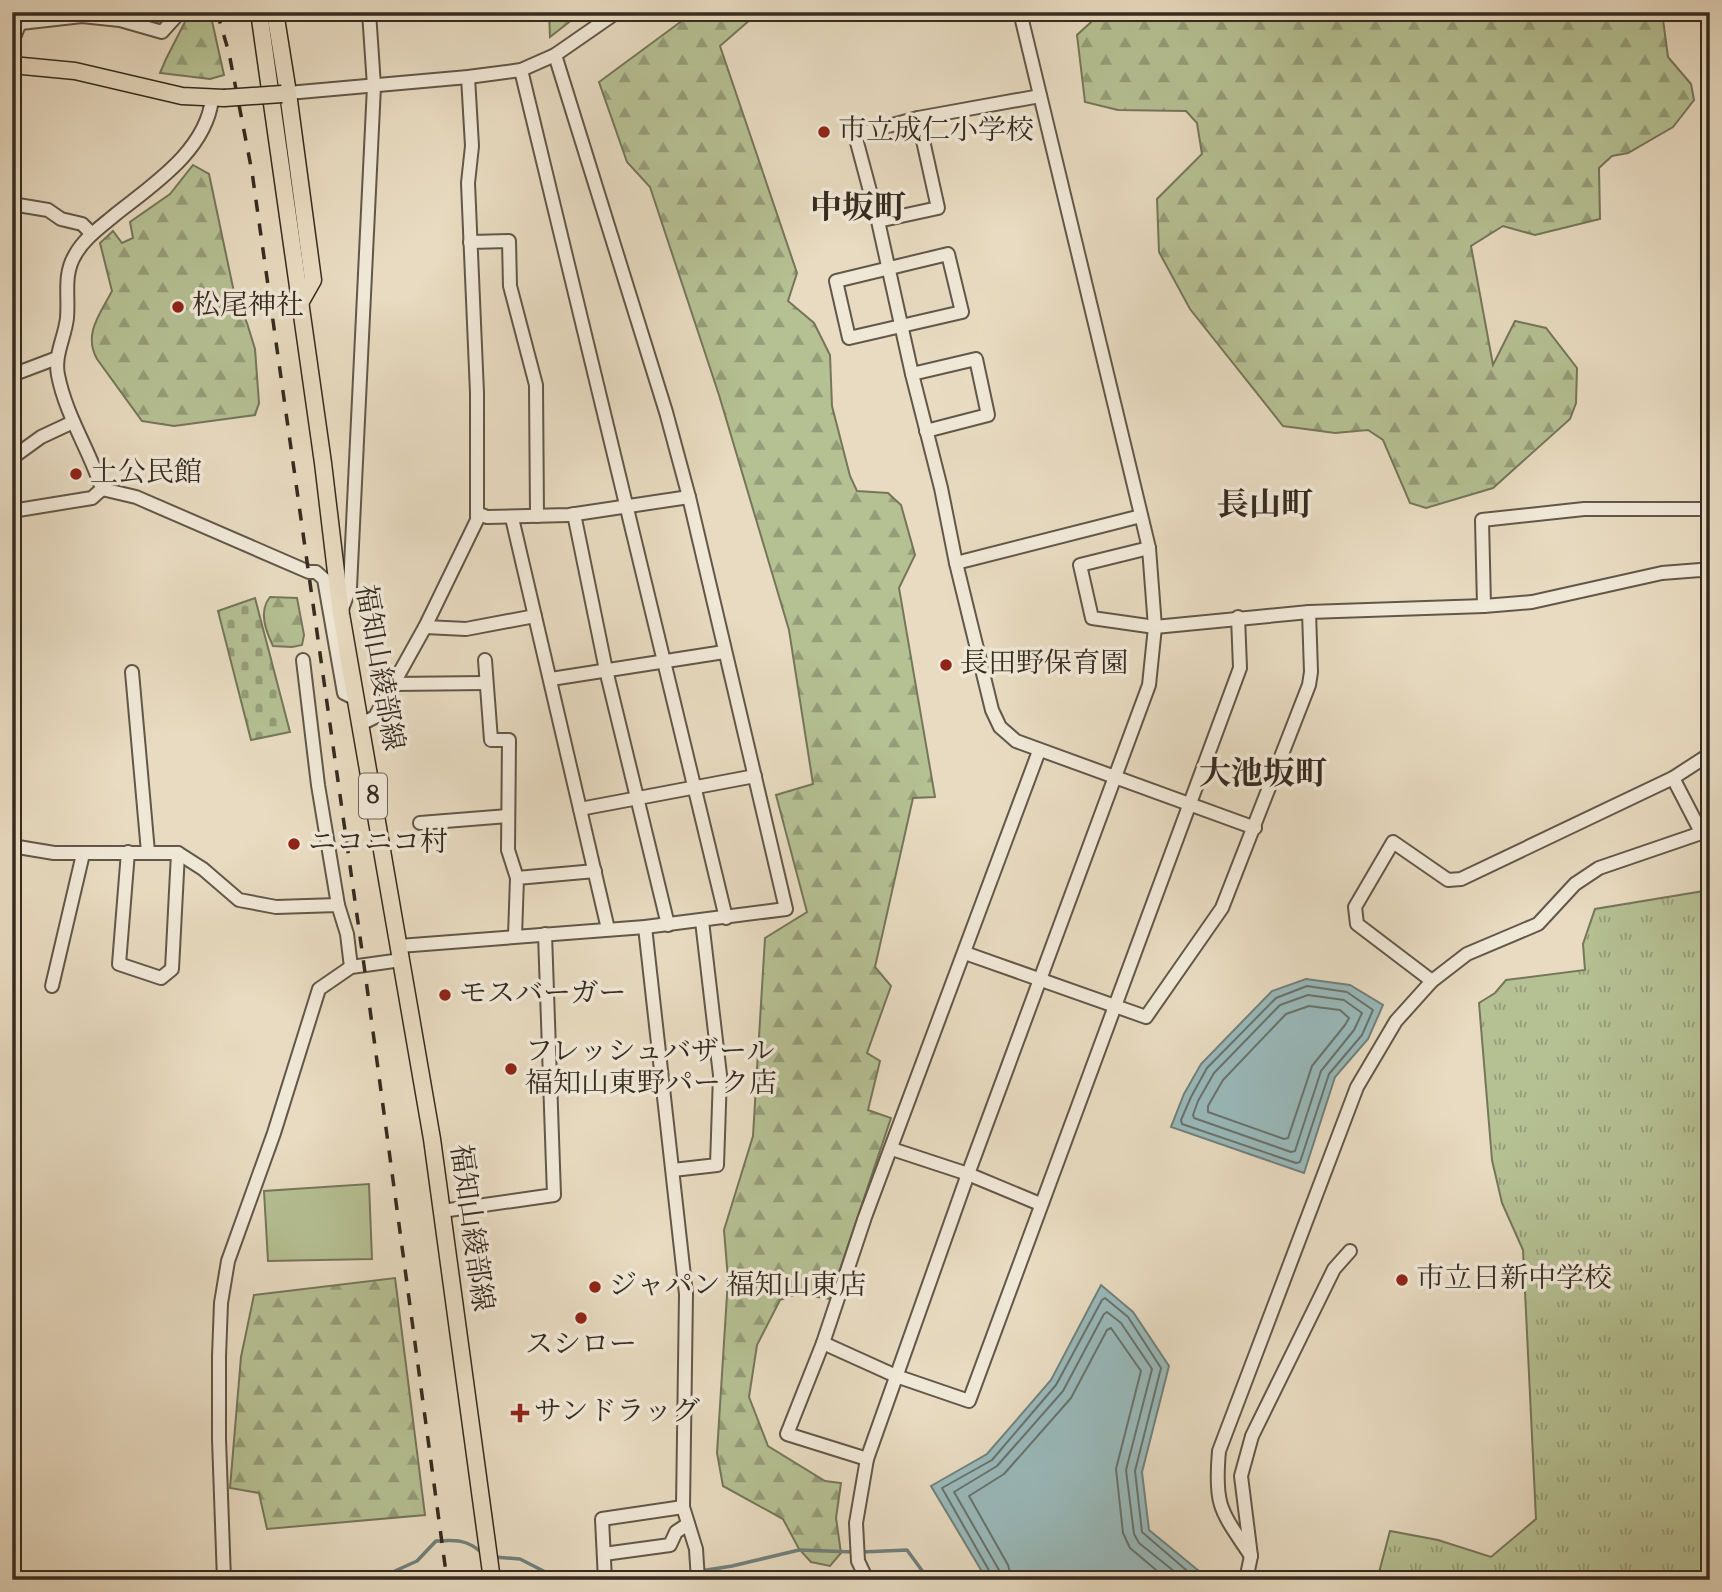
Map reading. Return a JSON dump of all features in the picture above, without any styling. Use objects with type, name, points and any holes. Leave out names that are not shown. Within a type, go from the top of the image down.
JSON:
[{"type":"main road","name":"福知山綾部線","points":[[259,12],[341,614],[442,1210],[492,1580]]},
{"type":"main road","points":[[275,12],[313,280],[300,303]]},
{"type":"main road","points":[[12,65],[75,71],[183,96],[218,98],[285,93]]},
{"type":"street","points":[[12,42],[16,20],[119,16],[162,32],[180,12]]},
{"type":"street","points":[[341,614],[350,587],[352,558],[374,86],[369,12]]},
{"type":"street","points":[[285,93],[468,78],[521,70],[555,55],[617,12]]},
{"type":"street","points":[[867,1580],[858,1561],[856,1522],[867,1459],[968,1174],[1149,685],[1155,627],[1149,548],[1142,516],[1020,12]]},
{"type":"street","points":[[224,1580],[219,1356],[228,1261],[274,1133],[319,989],[351,967],[400,953],[515,936],[668,925],[786,909],[689,497],[666,412],[555,55]]},
{"type":"street","points":[[521,70],[726,918]]},
{"type":"street","points":[[361,724],[375,717],[425,627],[477,520],[477,393],[468,183],[472,146],[468,78]]},
{"type":"street","points":[[1040,96],[918,118],[855,135],[941,488],[956,563],[996,719],[1000,727],[1016,741],[1039,751],[1255,828]]},
{"type":"street","points":[[102,489],[95,467],[73,422],[58,375],[57,358],[67,317],[65,288],[68,273],[75,255],[92,234],[172,167],[204,131],[218,98]]},
{"type":"street","points":[[877,221],[939,208],[918,118]]},
{"type":"street","points":[[12,204],[48,210],[61,219],[82,224],[92,234]]},
{"type":"street","points":[[470,243],[509,241],[510,286],[536,385],[537,516]]},
{"type":"street","points":[[948,254],[962,312],[901,327],[849,338],[836,281],[948,254]]},
{"type":"street","points":[[12,375],[57,358]]},
{"type":"street","points":[[912,374],[976,359],[988,415],[926,432]]},
{"type":"street","points":[[12,458],[41,437],[73,422]]},
{"type":"street","points":[[13,508],[92,498],[102,489]]},
{"type":"street","points":[[102,489],[136,497],[309,572],[316,572],[324,579],[344,694],[356,699]]},
{"type":"street","points":[[477,513],[486,517],[512,518],[573,514],[689,497]]},
{"type":"street","points":[[1484,606],[1482,520],[1584,509],[1710,509]]},
{"type":"street","points":[[573,514],[635,797],[668,925]]},
{"type":"street","points":[[956,563],[1142,516]]},
{"type":"street","points":[[512,518],[608,929]]},
{"type":"street","points":[[1149,548],[1080,565],[1092,618],[1155,627],[1309,612],[1484,606],[1532,602],[1662,573],[1700,570],[1710,572]]},
{"type":"street","points":[[965,953],[1146,1017],[1222,908],[1255,828],[1309,685],[1309,612]]},
{"type":"street","points":[[425,627],[466,629],[535,616]]},
{"type":"street","points":[[823,1343],[896,1376],[969,1402],[1240,668],[1238,617]]},
{"type":"street","points":[[551,679],[724,652]]},
{"type":"street","points":[[303,660],[318,785],[351,967]]},
{"type":"street","points":[[485,660],[491,740],[509,740],[508,850],[517,878],[515,936]]},
{"type":"street","points":[[132,672],[148,852]]},
{"type":"street","points":[[392,684],[486,683]]},
{"type":"street","points":[[867,1459],[788,1434],[1039,751]]},
{"type":"street","points":[[1432,981],[1357,924],[1355,907],[1393,842],[1448,880],[1461,879],[1673,778],[1710,754]]},
{"type":"street","points":[[580,809],[755,776]]},
{"type":"street","points":[[1251,1556],[1223,1514],[1216,1488],[1219,1451],[1357,1087],[1396,1021],[1432,981],[1467,954],[1538,924],[1575,884],[1599,868],[1706,832],[1673,778]]},
{"type":"street","points":[[419,823],[508,816]]},
{"type":"street","points":[[12,846],[54,853],[178,853],[203,869],[239,900],[276,907],[338,905]]},
{"type":"street","points":[[128,852],[118,964],[161,978],[172,969],[178,853]]},
{"type":"street","points":[[52,986],[82,854]]},
{"type":"street","points":[[517,878],[595,871]]},
{"type":"street","points":[[673,1170],[717,1164],[720,1075],[702,921]]},
{"type":"street","points":[[645,927],[686,1294],[682,1507],[696,1549],[698,1580]]},
{"type":"street","points":[[442,1210],[554,1195],[545,934]]},
{"type":"street","points":[[892,1149],[968,1174],[1040,1204]]},
{"type":"street","points":[[1246,1580],[1251,1556],[1241,1476],[1252,1436],[1334,1269],[1350,1251]]},
{"type":"street","points":[[605,1580],[602,1519],[682,1507]]},
{"type":"street","points":[[604,1554],[670,1545],[676,1532],[688,1524]]},
{"type":"green space","points":[[122,12],[171,12],[160,24],[123,15]]},
{"type":"green space","points":[[190,12],[210,12],[224,75],[210,79],[160,73]]},
{"type":"green space","points":[[549,12],[582,12],[550,37]]},
{"type":"green space","points":[[694,12],[759,12],[720,46],[797,273],[788,301],[814,323],[830,355],[832,406],[850,476],[857,491],[888,493],[901,505],[915,555],[899,588],[935,797],[913,798],[875,967],[891,986],[867,1053],[880,1061],[868,1110],[891,1118],[830,1299],[797,1294],[780,1300],[757,1345],[749,1397],[768,1446],[825,1481],[841,1483],[836,1518],[841,1553],[830,1566],[811,1562],[799,1549],[783,1519],[723,1486],[717,1453],[728,1279],[724,1230],[753,1136],[765,938],[807,912],[776,795],[813,784],[789,630],[719,395],[650,187],[627,162],[599,82]]},
{"type":"green space","points":[[1102,12],[1662,12],[1668,57],[1691,84],[1694,100],[1673,127],[1628,153],[1612,156],[1599,168],[1600,219],[1535,235],[1503,226],[1471,246],[1493,365],[1515,321],[1546,328],[1577,368],[1576,403],[1570,419],[1493,488],[1426,508],[1410,503],[1383,440],[1368,430],[1335,433],[1283,426],[1190,309],[1159,252],[1157,199],[1202,154],[1197,123],[1186,111],[1118,110],[1085,102],[1077,35]]},
{"type":"green space","name":"松尾神社","points":[[193,165],[209,174],[235,297],[255,349],[259,403],[255,415],[174,426],[142,421],[97,359],[93,350],[92,333],[112,291],[100,243],[113,231],[122,243],[133,238],[130,222],[170,194]]},
{"type":"green space","points":[[270,597],[297,598],[304,635],[302,645],[273,646],[264,615]]},
{"type":"green space","points":[[255,598],[290,732],[251,740],[218,611]]},
{"type":"green space","points":[[1710,890],[1710,1580],[1377,1580],[1390,1531],[1438,1540],[1491,1557],[1536,1519],[1523,1250],[1502,1203],[1492,1160],[1479,1003],[1495,993],[1506,980],[1585,970],[1583,944],[1595,909]]},
{"type":"green space","points":[[369,1184],[372,1259],[268,1261],[264,1191]]},
{"type":"green space","points":[[395,1278],[425,1515],[267,1529],[259,1493],[230,1488],[241,1357],[254,1295]]},
{"type":"water","points":[[1306,979],[1350,985],[1383,1005],[1368,1039],[1335,1077],[1304,1173],[1171,1127],[1184,1094],[1201,1064],[1272,991]]},
{"type":"water","points":[[1101,1285],[1133,1312],[1169,1366],[1142,1472],[1149,1530],[1199,1571],[1201,1580],[987,1580],[931,1486],[987,1454],[1051,1380]]},
{"type":"waterway","points":[[375,1580],[417,1561],[436,1541],[460,1541],[481,1552]]},
{"type":"waterway","points":[[644,1580],[732,1566],[799,1550],[854,1552]]},
{"type":"waterway","points":[[862,1552],[907,1550],[929,1580]]},
{"type":"waterway","points":[[494,1557],[520,1559],[561,1580]]},
{"type":"railway","points":[[217,12],[229,53],[252,172],[364,965],[447,1580]]},
{"type":"place","name":"市立成仁小学校","points":[[824,132]]},
{"type":"place","name":"松尾神社","points":[[178,307]]},
{"type":"place","name":"土公民館","points":[[76,474]]},
{"type":"place","name":"長田野保育園","points":[[946,665]]},
{"type":"place","name":"ニコニコ村","points":[[294,844]]},
{"type":"place","name":"モスバーガー","points":[[445,995]]},
{"type":"place","name":"フレッシュバザール 福知山東野パーク店","points":[[511,1069]]},
{"type":"place","name":"市立日新中学校","points":[[1402,1280]]},
{"type":"place","name":"ジャパン 福知山東店","points":[[595,1287]]},
{"type":"place","name":"スシロー","points":[[581,1318]]},
{"type":"place","name":"サンドラッグ","points":[[520,1413]]},
{"type":"district","name":"中坂町","points":[[858,210]]},
{"type":"district","name":"長山町","points":[[1265,507]]},
{"type":"district","name":"大池坂町","points":[[1263,776]]}]
